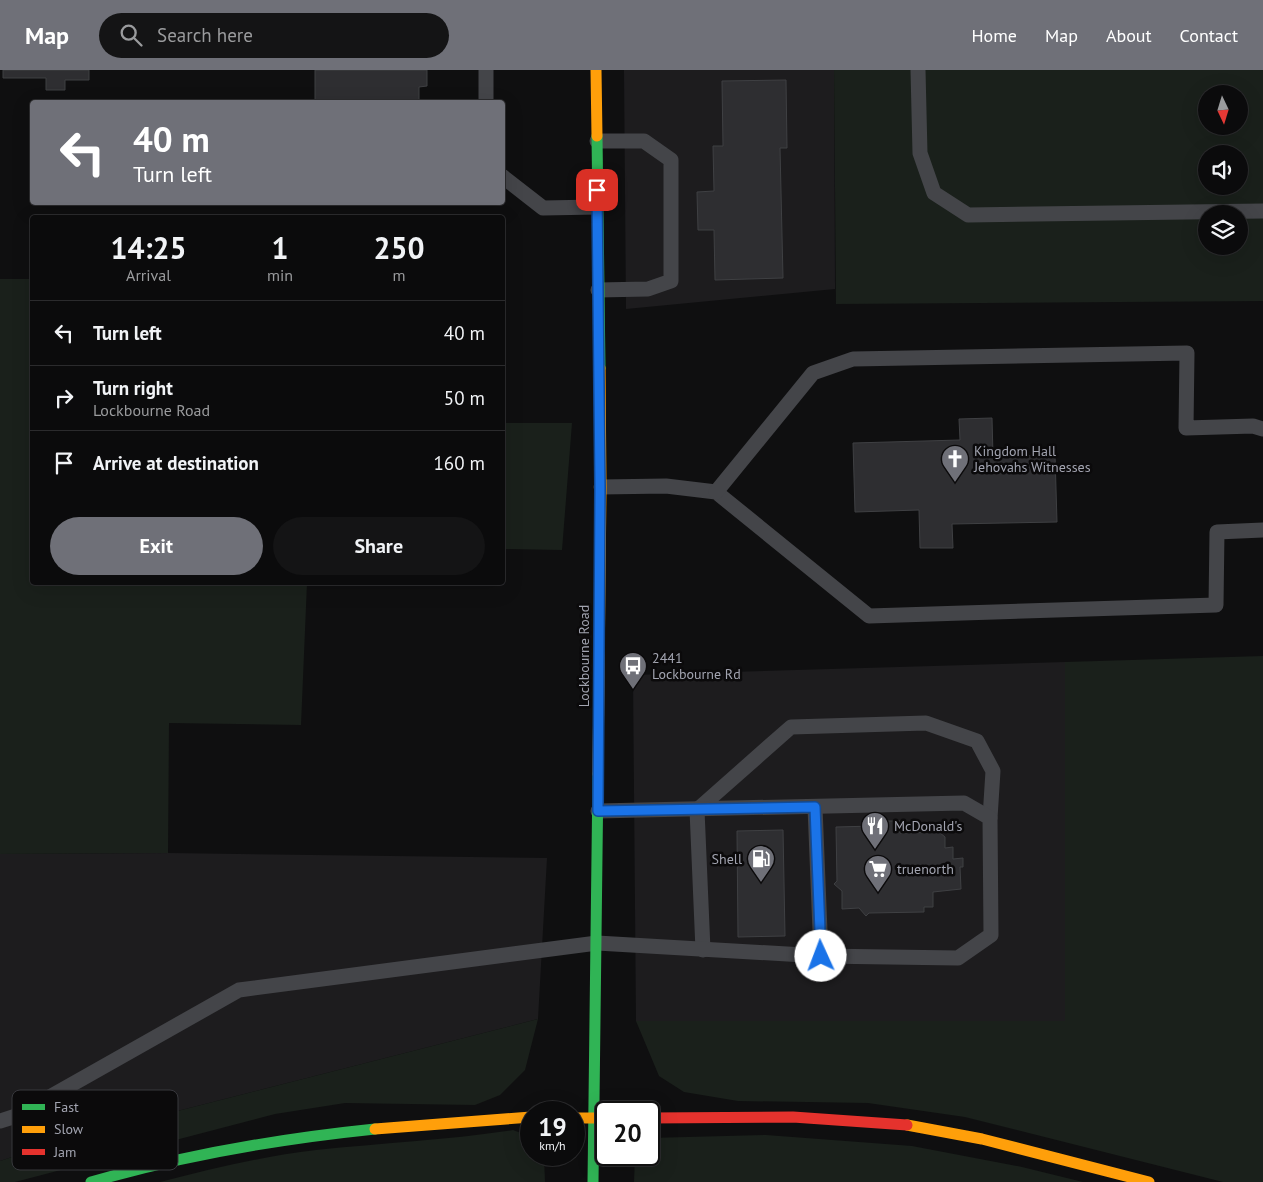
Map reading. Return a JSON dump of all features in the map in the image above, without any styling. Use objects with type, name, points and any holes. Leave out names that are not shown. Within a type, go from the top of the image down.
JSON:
[{"type":"main road","name":"Lockbourne Road","points":[[593,1182],[597,943],[600,487],[596,70]]},
{"type":"main road","points":[[178,1159],[252,1144],[361,1130],[520,1116]]},
{"type":"main road","points":[[660,1118],[747,1116],[880,1122],[968,1138],[1149,1182]]},
{"type":"main road","points":[[585,1118],[593,1118]]},
{"type":"main road","points":[[91,1182],[129,1170]]},
{"type":"lane","points":[[486,70],[486,100]]},
{"type":"lane","points":[[918,70],[920,153],[934,193],[968,215],[1263,211]]},
{"type":"lane","points":[[597,141],[644,141],[671,160],[671,280],[648,289],[598,290]]},
{"type":"lane","points":[[505,178],[543,208],[597,207]]},
{"type":"lane","points":[[716,492],[813,373],[853,359],[1187,353],[1186,428],[1253,426],[1263,429]]},
{"type":"lane","points":[[600,487],[666,486],[716,492],[869,616],[1216,605],[1217,532],[1263,530]]},
{"type":"lane","points":[[62,1090],[239,990],[597,943],[821,956],[958,958],[991,934],[990,818],[993,771],[977,741],[926,723],[791,727],[697,810]]},
{"type":"lane","points":[[598,811],[964,803],[990,818]]},
{"type":"lane","points":[[815,807],[821,956]]},
{"type":"lane","points":[[697,810],[703,950]]},
{"type":"lane","points":[[0,1121],[12,1117]]},
{"type":"shaded area","points":[[624,70],[834,70],[835,289],[626,309]]},
{"type":"shaded area","points":[[834,70],[1263,70],[1263,301],[836,304]]},
{"type":"shaded area","points":[[0,279],[30,279],[30,585],[307,585],[301,725],[169,723],[168,853],[0,854]]},
{"type":"shaded area","points":[[505,423],[572,423],[562,550],[505,549]]},
{"type":"shaded area","points":[[1263,656],[1263,1182],[1223,1182],[965,1117],[868,1103],[738,1101],[684,1092],[659,1076],[636,1021],[1065,1021],[1065,662]]},
{"type":"shaded area","points":[[1065,662],[1065,1021],[636,1021],[633,675]]},
{"type":"shaded area","points":[[168,853],[547,858],[538,1019],[178,1111],[178,1090],[12,1090],[12,1157],[0,1161],[0,854]]},
{"type":"shaded area","points":[[538,1019],[525,1070],[500,1095],[475,1105],[345,1103],[275,1114],[178,1139],[178,1111]]},
{"type":"shaded area","points":[[513,1130],[520,1133],[520,1166],[544,1166],[545,1182],[160,1182],[238,1163],[296,1153]]},
{"type":"shaded area","points":[[766,1135],[912,1146],[1022,1167],[1083,1182],[634,1182],[635,1166],[660,1166],[660,1138]]},
{"type":"shaded area","points":[[12,1157],[12,1170],[61,1170],[15,1182],[0,1182],[0,1161]]},
{"type":"building","points":[[3,70],[89,70],[89,80],[65,80],[65,90],[46,90],[46,78],[3,78]]},
{"type":"building","points":[[315,70],[427,70],[427,86],[419,87],[419,100],[315,100]]},
{"type":"building","points":[[786,80],[787,148],[780,148],[783,278],[715,280],[714,230],[698,230],[697,192],[714,191],[713,146],[723,146],[722,81]]},
{"type":"building","name":"Kingdom Hall Jehovahs Witnesses","points":[[992,418],[993,456],[1055,455],[1057,522],[952,524],[953,548],[920,548],[919,510],[855,512],[853,443],[960,440],[959,419]]},
{"type":"building","points":[[874,821],[900,821],[900,833],[939,832],[945,837],[945,848],[953,847],[953,859],[963,858],[963,867],[960,867],[961,889],[933,892],[933,907],[924,907],[924,912],[869,913],[866,916],[859,908],[842,909],[842,891],[834,884],[837,881],[836,827],[874,826]]},
{"type":"building","name":"Shell","points":[[783,830],[785,936],[738,937],[737,831]]},
{"type":"traffic: fast","points":[[597,136],[600,368]]},
{"type":"traffic: fast","points":[[593,1182],[598,774]]},
{"type":"traffic: fast","points":[[178,1160],[267,1143],[375,1129]]},
{"type":"traffic: fast","points":[[91,1182],[135,1170]]},
{"type":"traffic: slow","points":[[596,70],[597,136]]},
{"type":"traffic: slow","points":[[598,774],[601,487],[600,368]]},
{"type":"traffic: slow","points":[[375,1129],[520,1118]]},
{"type":"traffic: slow","points":[[585,1118],[595,1118]]},
{"type":"traffic: slow","points":[[907,1125],[982,1139],[1149,1182]]},
{"type":"traffic: jam","points":[[660,1118],[793,1117],[907,1125]]},
{"type":"place","name":"Kingdom Hall Jehovahs Witnesses","points":[[955,483]]},
{"type":"place","name":"2441 Lockbourne Rd","points":[[633,690]]},
{"type":"place","name":"McDonald's","points":[[875,850]]},
{"type":"place","name":"Shell","points":[[761,883]]},
{"type":"place","name":"truenorth","points":[[878,893]]},
{"type":"route","points":[[597,190],[600,487],[598,811],[815,807],[821,956]]}]
